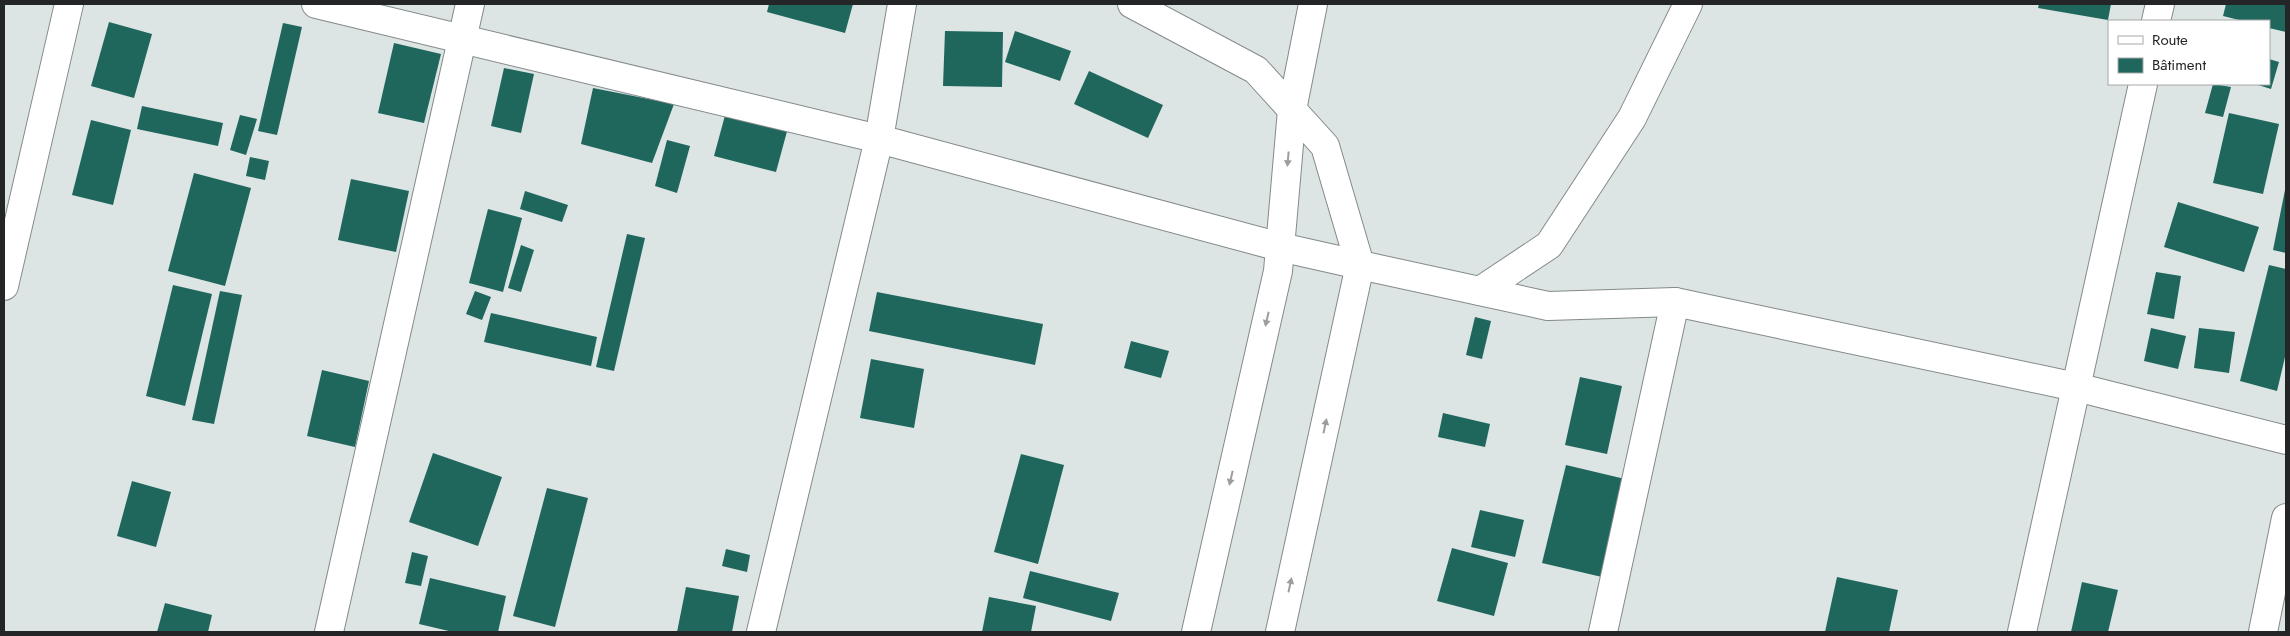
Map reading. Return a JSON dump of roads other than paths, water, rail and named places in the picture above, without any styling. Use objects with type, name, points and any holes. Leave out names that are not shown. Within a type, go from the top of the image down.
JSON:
[{"type":"street","points":[[4,286],[69,4]]},
{"type":"street","points":[[316,4],[879,139],[1280,247],[1360,266],[1548,306],[1675,302],[2076,387],[2286,440]]},
{"type":"street","points":[[330,632],[470,4]]},
{"type":"street","points":[[761,632],[879,139],[902,4]]},
{"type":"street","points":[[1132,4],[1256,70],[1325,146],[1360,266],[1280,632]]},
{"type":"street","points":[[1196,632],[1278,271],[1292,110],[1313,4]]},
{"type":"street","points":[[1480,292],[1549,245],[1632,118],[1688,4]]},
{"type":"street","points":[[2156,20],[2160,4]]},
{"type":"street","points":[[2022,632],[2142,85]]},
{"type":"street","points":[[1603,632],[1675,302]]},
{"type":"street","points":[[2263,632],[2286,518]]}]
